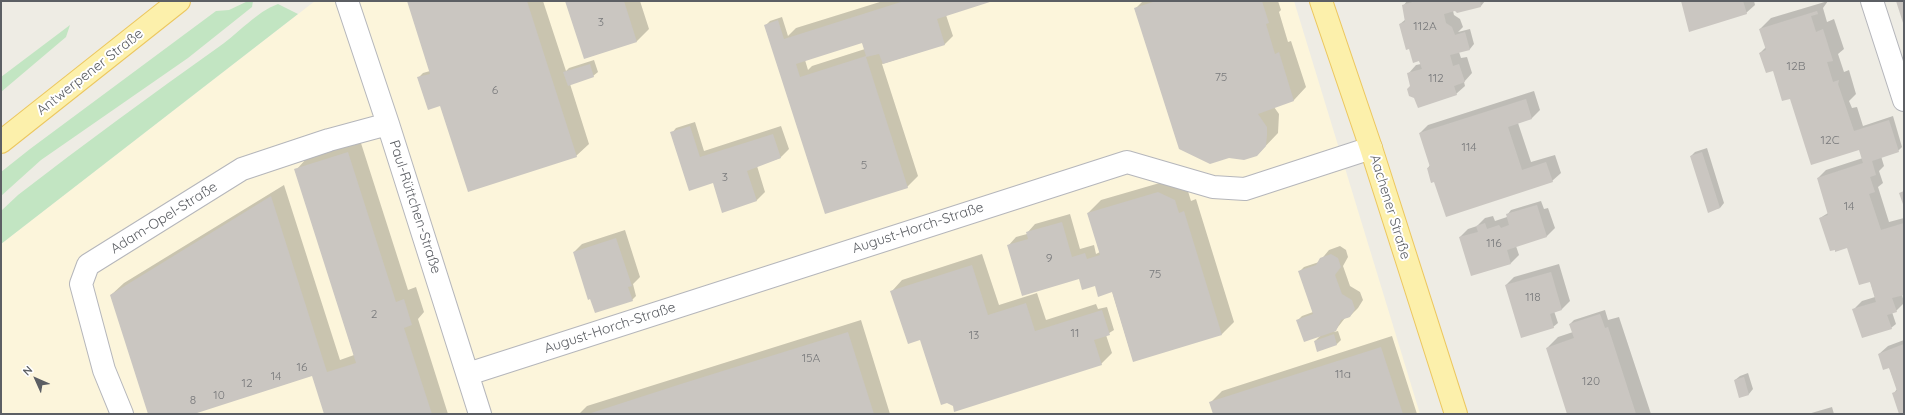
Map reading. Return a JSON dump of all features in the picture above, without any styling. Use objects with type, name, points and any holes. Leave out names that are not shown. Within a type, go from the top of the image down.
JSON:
[{"type":"main road","name":"Antwerpener Straße","points":[[1,142],[179,1]]},
{"type":"main road","name":"Aachener Straße","points":[[1321,1],[1371,148],[1456,414]]},
{"type":"street","name":"Paul-Rüttchen-Straße","points":[[347,1],[388,124],[480,414]]},
{"type":"street","points":[[1872,1],[1904,100]]},
{"type":"street","name":"Adam-Opel-Straße","points":[[122,414],[104,370],[81,284],[88,265],[242,169],[328,140],[388,124]]},
{"type":"street","name":"August-Horch-Straße","points":[[468,374],[1127,162],[1213,187],[1246,189],[1371,148]]},
{"type":"shaded area","points":[[315,1],[1294,1],[1420,414],[1,414],[1,244]]},
{"type":"green space","points":[[248,1],[253,1],[252,7],[188,58],[41,160],[1,196],[1,172],[30,149],[216,11],[229,10]]},
{"type":"green space","points":[[278,4],[298,14],[1,244],[1,211],[18,195],[227,41],[255,17]]},
{"type":"green space","points":[[70,25],[66,37],[1,92],[1,77]]},
{"type":"building","points":[[407,1],[527,1],[577,157],[468,192],[440,106],[428,110],[417,77],[430,74]]},
{"type":"building","points":[[565,1],[624,1],[637,42],[584,59]]},
{"type":"building","points":[[904,1],[993,1],[937,19],[945,45],[883,64],[879,54],[866,57],[908,188],[825,214],[764,25],[778,20],[784,39]],"holes":[[[862,43],[866,56],[800,77],[796,64]]]},
{"type":"building","points":[[1156,1],[1262,1],[1269,23],[1266,24],[1275,54],[1279,52],[1294,101],[1258,114],[1267,127],[1267,135],[1266,146],[1257,156],[1244,160],[1229,158],[1210,164],[1179,149],[1134,8]]},
{"type":"building","points":[[1416,1],[1480,1],[1481,7],[1457,13],[1455,11],[1444,14],[1446,23],[1452,27],[1455,35],[1465,32],[1470,50],[1450,55],[1453,66],[1459,64],[1465,82],[1454,86],[1457,95],[1418,108],[1414,98],[1409,96],[1407,89],[1410,86],[1407,73],[1422,69],[1419,61],[1413,63],[1409,49],[1406,50],[1399,24],[1405,22],[1402,5]]},
{"type":"building","points":[[1681,1],[1743,1],[1747,14],[1689,32]]},
{"type":"building","points":[[1896,1],[1904,1],[1904,26]]},
{"type":"building","points":[[1817,11],[1818,14],[1811,16],[1816,32],[1823,29],[1833,61],[1827,62],[1833,82],[1839,80],[1838,84],[1854,131],[1889,120],[1899,152],[1872,161],[1876,175],[1870,177],[1875,192],[1869,194],[1881,230],[1904,223],[1904,295],[1892,298],[1897,312],[1887,315],[1892,329],[1862,338],[1852,309],[1876,302],[1870,282],[1859,285],[1847,248],[1835,252],[1835,250],[1830,251],[1819,218],[1828,215],[1817,178],[1863,163],[1859,150],[1811,165],[1790,99],[1782,101],[1773,71],[1766,73],[1759,53],[1766,50],[1759,29]]},
{"type":"building","points":[[590,64],[594,77],[568,86],[563,72]]},
{"type":"building","points":[[1526,99],[1532,119],[1508,127],[1522,170],[1546,162],[1553,182],[1446,217],[1434,182],[1431,183],[1427,168],[1430,167],[1419,133]]},
{"type":"building","points":[[690,126],[700,157],[773,134],[781,158],[747,171],[757,201],[722,213],[713,183],[689,191],[670,132]]},
{"type":"building","points":[[348,152],[396,302],[404,299],[412,325],[404,328],[432,414],[324,414],[312,376],[194,414],[148,414],[110,295],[271,196],[327,372],[356,363],[294,169]]},
{"type":"building","points":[[1702,152],[1720,208],[1708,213],[1690,156]]},
{"type":"building","points":[[1904,191],[1904,207],[1899,193]]},
{"type":"building","points":[[1158,192],[1175,200],[1179,213],[1184,211],[1222,335],[1133,362],[1112,292],[1098,297],[1095,286],[1082,290],[1079,279],[1022,296],[1007,245],[1028,239],[1026,232],[1062,222],[1072,257],[1085,253],[1087,259],[1100,255],[1087,213]]},
{"type":"building","points":[[1537,205],[1547,237],[1507,250],[1511,264],[1471,276],[1459,237],[1478,232],[1476,226],[1485,223],[1487,229],[1499,225],[1501,228],[1509,225],[1506,214]]},
{"type":"building","points":[[616,238],[632,286],[628,287],[633,301],[595,313],[590,299],[588,300],[573,252]]},
{"type":"building","points":[[1331,254],[1338,258],[1341,267],[1335,275],[1342,294],[1352,300],[1355,309],[1350,317],[1341,320],[1336,331],[1304,342],[1296,320],[1313,314],[1298,271],[1316,265],[1320,258]]},
{"type":"building","points":[[972,265],[988,315],[1026,303],[1035,331],[1102,310],[1110,335],[1094,340],[1102,365],[954,412],[953,406],[947,403],[941,405],[920,340],[908,344],[890,291]]},
{"type":"building","points":[[1551,272],[1562,310],[1550,314],[1554,328],[1521,338],[1505,285]]},
{"type":"building","points":[[1600,314],[1605,328],[1608,327],[1636,414],[1567,414],[1546,348],[1574,338],[1569,324]]},
{"type":"building","points":[[848,332],[874,414],[588,414],[684,383]]},
{"type":"building","points":[[1334,334],[1337,345],[1317,352],[1314,341]]},
{"type":"building","points":[[1904,344],[1904,414],[1899,414],[1892,393],[1897,391],[1889,368],[1883,370],[1878,354]]},
{"type":"building","points":[[1381,347],[1403,414],[1213,414],[1209,402]]},
{"type":"building","points":[[1744,377],[1749,395],[1739,398],[1734,380]]}]
